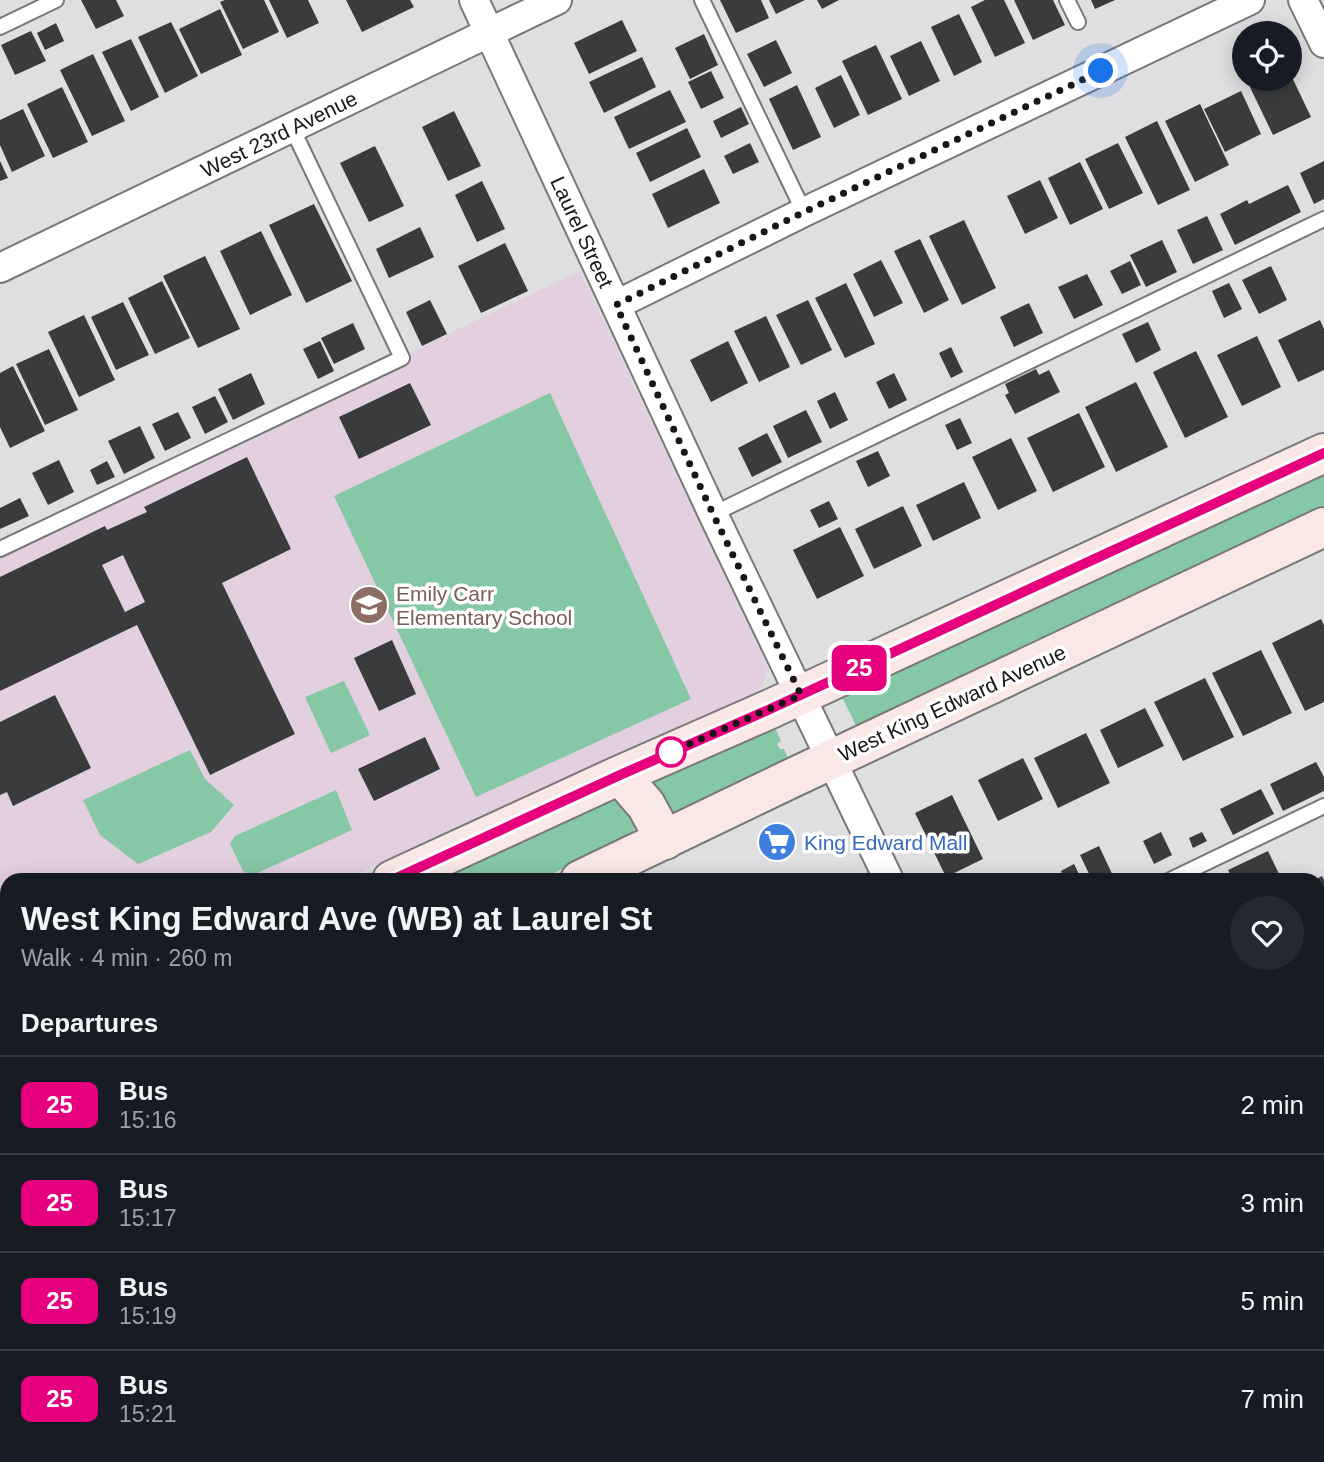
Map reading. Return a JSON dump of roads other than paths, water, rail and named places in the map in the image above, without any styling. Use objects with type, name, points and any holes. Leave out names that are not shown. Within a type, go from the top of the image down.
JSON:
[{"type":"main road","points":[[407,873],[801,695],[1324,453]]},
{"type":"main road","name":"West King Edward Avenue","points":[[595,873],[1324,527]]},
{"type":"main road","points":[[620,775],[646,805],[665,839]]},
{"type":"street","name":"Laurel Street","points":[[474,0],[713,514],[886,873]]},
{"type":"street","name":"West 23rd Avenue","points":[[0,268],[557,0]]},
{"type":"street","points":[[616,305],[804,212],[1250,0]]},
{"type":"street","points":[[1303,0],[1324,43]]},
{"type":"lane","points":[[0,27],[56,0]]},
{"type":"lane","points":[[702,0],[804,212]]},
{"type":"lane","points":[[1067,0],[1078,22]]},
{"type":"lane","points":[[0,549],[402,358],[292,128]]},
{"type":"lane","points":[[713,514],[1324,219]]},
{"type":"lane","points":[[1185,873],[1324,806]]},
{"type":"place","name":"Emily Carr Elementary School","points":[[369,605]]},
{"type":"place","name":"King Edward Mall","points":[[777,842]]}]
